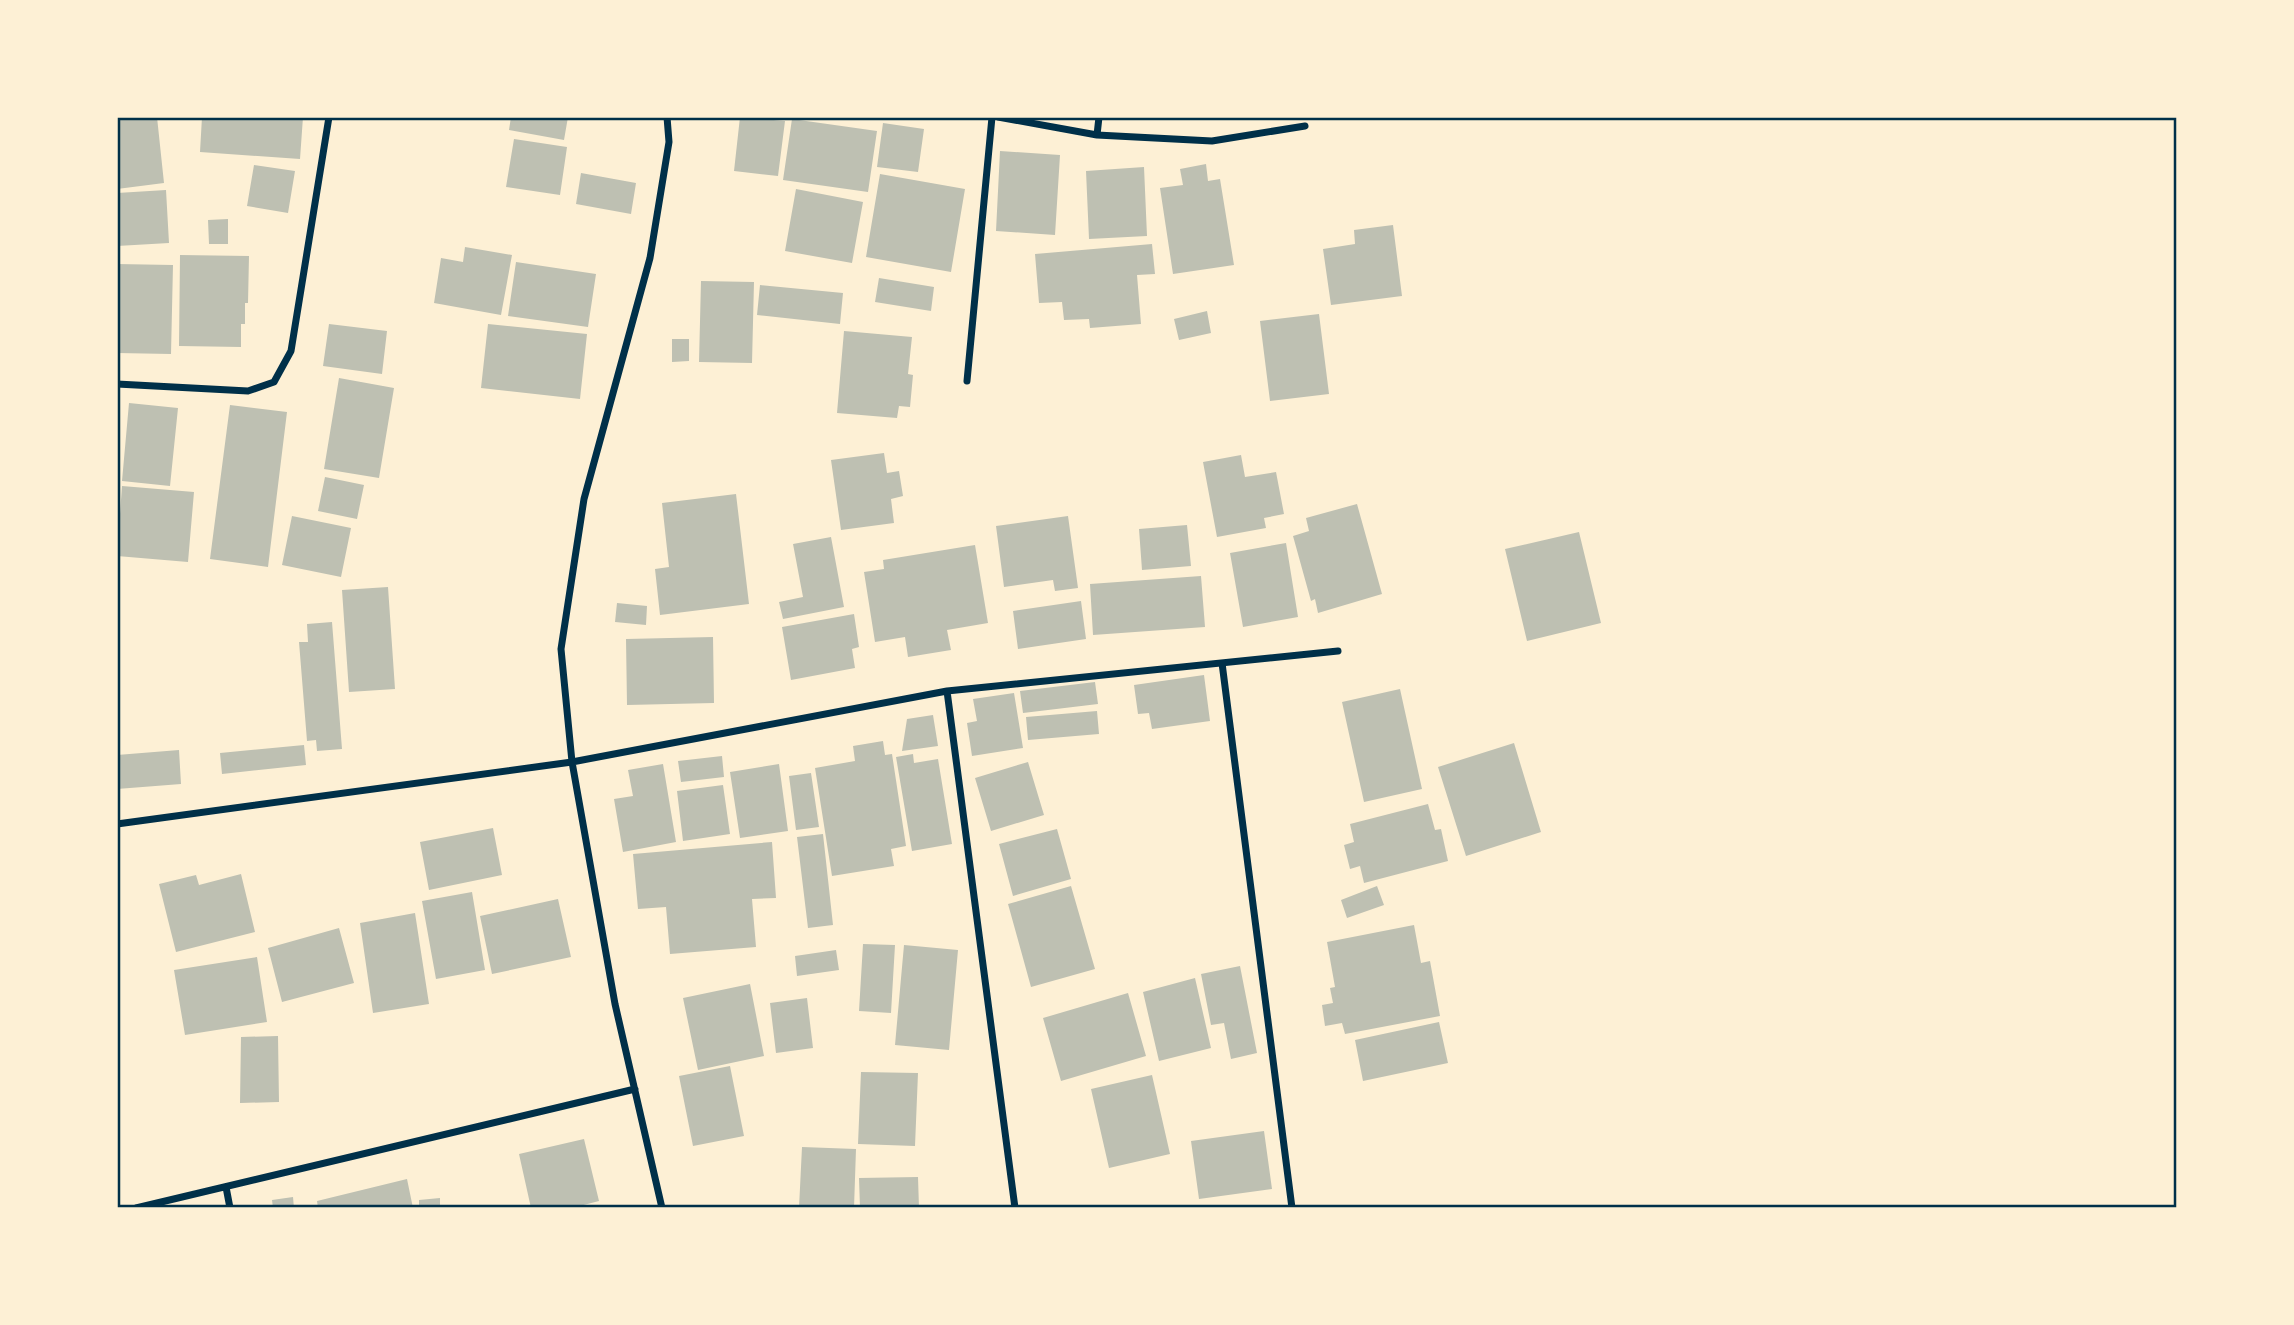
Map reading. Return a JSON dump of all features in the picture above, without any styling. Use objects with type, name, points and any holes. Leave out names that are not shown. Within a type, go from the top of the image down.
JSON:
[{"type":"street","points":[[117,384],[248,391],[274,382],[291,352],[329,117]]},
{"type":"street","points":[[662,1208],[615,1004],[572,761],[561,649],[584,499],[650,258],[669,142],[667,117]]},
{"type":"street","points":[[967,381],[992,117]]},
{"type":"street","points":[[998,117],[1097,135],[1212,141],[1305,126]]},
{"type":"street","points":[[1097,135],[1098,117]]},
{"type":"street","points":[[117,824],[572,761],[947,691],[1338,651]]},
{"type":"street","points":[[1222,663],[1292,1208]]},
{"type":"street","points":[[947,691],[1015,1208]]},
{"type":"street","points":[[136,1208],[635,1089]]},
{"type":"street","points":[[226,1187],[230,1208]]},
{"type":"building","points":[[117,117],[157,117],[164,183],[117,189]]},
{"type":"building","points":[[202,117],[303,117],[300,159],[200,152]]},
{"type":"building","points":[[511,117],[568,117],[564,140],[509,130]]},
{"type":"building","points":[[740,117],[785,121],[778,176],[734,171]]},
{"type":"building","points":[[792,119],[877,131],[868,192],[783,180]]},
{"type":"building","points":[[883,123],[924,129],[918,172],[877,167]]},
{"type":"building","points":[[514,139],[567,147],[560,195],[506,187]]},
{"type":"building","points":[[1000,151],[1060,155],[1055,235],[996,231]]},
{"type":"building","points":[[1206,164],[1208,181],[1220,179],[1234,265],[1173,274],[1160,188],[1183,185],[1180,169]]},
{"type":"building","points":[[254,165],[295,171],[288,213],[247,206]]},
{"type":"building","points":[[1144,167],[1147,236],[1089,239],[1086,171]]},
{"type":"building","points":[[581,173],[636,183],[631,214],[576,204]]},
{"type":"building","points":[[880,174],[965,189],[951,272],[866,257]]},
{"type":"building","points":[[796,189],[863,202],[852,263],[785,251]]},
{"type":"building","points":[[166,190],[169,243],[117,246],[117,193]]},
{"type":"building","points":[[228,219],[228,244],[209,244],[208,220]]},
{"type":"building","points":[[1393,225],[1402,296],[1331,305],[1323,249],[1355,244],[1354,230]]},
{"type":"building","points":[[1152,244],[1155,274],[1137,275],[1141,324],[1090,328],[1089,319],[1064,320],[1062,302],[1039,303],[1035,254]]},
{"type":"building","points":[[465,247],[512,255],[501,315],[434,303],[441,258],[463,262]]},
{"type":"building","points":[[180,255],[249,256],[248,303],[245,303],[245,324],[241,324],[241,347],[179,346]]},
{"type":"building","points":[[516,262],[596,274],[588,327],[508,316]]},
{"type":"building","points":[[117,264],[173,265],[171,354],[117,353]]},
{"type":"building","points":[[879,278],[934,287],[931,311],[875,302]]},
{"type":"building","points":[[701,281],[754,282],[752,363],[699,362]]},
{"type":"building","points":[[760,285],[843,293],[840,324],[757,315]]},
{"type":"building","points":[[1207,311],[1211,333],[1179,340],[1174,319]]},
{"type":"building","points":[[1319,314],[1329,394],[1270,401],[1260,321]]},
{"type":"building","points":[[329,324],[387,331],[382,374],[323,366]]},
{"type":"building","points":[[488,324],[587,334],[580,399],[481,388]]},
{"type":"building","points":[[844,331],[912,337],[908,374],[913,375],[910,407],[899,406],[897,418],[837,413]]},
{"type":"building","points":[[672,339],[689,339],[689,361],[672,362]]},
{"type":"building","points":[[339,378],[394,388],[379,478],[324,469]]},
{"type":"building","points":[[129,403],[178,408],[170,486],[122,481]]},
{"type":"building","points":[[230,405],[287,412],[268,567],[210,559]]},
{"type":"building","points":[[884,453],[887,473],[899,471],[903,496],[891,499],[894,523],[841,530],[831,460]]},
{"type":"building","points":[[1241,455],[1245,477],[1276,472],[1284,514],[1264,518],[1266,528],[1217,537],[1203,462]]},
{"type":"building","points":[[325,477],[364,485],[357,519],[318,511]]},
{"type":"building","points":[[122,486],[194,492],[188,562],[117,556]]},
{"type":"building","points":[[736,494],[749,604],[660,615],[655,569],[669,567],[662,503]]},
{"type":"building","points":[[1357,504],[1382,594],[1318,613],[1315,599],[1311,601],[1293,536],[1309,531],[1306,518]]},
{"type":"building","points":[[292,516],[351,528],[341,577],[282,565]]},
{"type":"building","points":[[1068,516],[1078,588],[1055,591],[1053,580],[1004,587],[996,526]]},
{"type":"building","points":[[1187,525],[1191,566],[1142,570],[1139,529]]},
{"type":"building","points":[[1579,532],[1601,623],[1527,641],[1505,549]]},
{"type":"building","points":[[831,537],[844,607],[783,619],[779,602],[803,597],[793,544]]},
{"type":"building","points":[[1286,543],[1298,617],[1243,627],[1230,553]]},
{"type":"building","points":[[975,545],[988,623],[947,630],[951,650],[908,657],[905,637],[875,642],[864,572],[884,569],[883,560]]},
{"type":"building","points":[[1201,576],[1205,627],[1093,635],[1090,584]]},
{"type":"building","points":[[388,587],[395,689],[349,692],[342,590]]},
{"type":"building","points":[[1081,601],[1086,639],[1018,649],[1013,611]]},
{"type":"building","points":[[617,603],[647,606],[646,625],[615,622]]},
{"type":"building","points":[[854,614],[859,647],[852,649],[855,668],[791,680],[782,627]]},
{"type":"building","points":[[332,622],[342,749],[317,751],[316,740],[307,741],[299,642],[308,642],[307,624]]},
{"type":"building","points":[[713,637],[714,703],[627,705],[626,639]]},
{"type":"building","points":[[1204,675],[1210,721],[1152,729],[1149,713],[1138,714],[1134,685]]},
{"type":"building","points":[[1095,682],[1098,704],[1023,713],[1020,691]]},
{"type":"building","points":[[1400,689],[1422,789],[1364,802],[1342,702]]},
{"type":"building","points":[[1014,693],[1023,748],[972,756],[967,723],[977,721],[973,699]]},
{"type":"building","points":[[1097,711],[1099,734],[1028,740],[1026,717]]},
{"type":"building","points":[[933,715],[938,746],[902,751],[907,719]]},
{"type":"building","points":[[883,741],[885,755],[892,754],[906,846],[891,849],[894,866],[832,876],[815,768],[855,761],[853,746]]},
{"type":"building","points":[[1514,743],[1541,832],[1466,856],[1438,767]]},
{"type":"building","points":[[304,745],[306,765],[222,774],[220,753]]},
{"type":"building","points":[[179,750],[181,784],[117,789],[117,755]]},
{"type":"building","points":[[913,754],[914,763],[938,759],[952,844],[912,851],[896,757]]},
{"type":"building","points":[[722,756],[724,777],[681,782],[678,761]]},
{"type":"building","points":[[1028,762],[1044,815],[991,831],[975,778]]},
{"type":"building","points":[[663,764],[676,842],[623,852],[614,799],[633,796],[628,770]]},
{"type":"building","points":[[779,764],[788,831],[740,838],[730,772]]},
{"type":"building","points":[[811,773],[819,827],[796,830],[789,776]]},
{"type":"building","points":[[723,785],[730,834],[683,841],[677,791]]},
{"type":"building","points":[[1428,804],[1435,830],[1441,829],[1448,861],[1364,883],[1360,866],[1350,869],[1344,845],[1354,842],[1350,824]]},
{"type":"building","points":[[493,828],[502,875],[429,890],[420,842]]},
{"type":"building","points":[[1057,829],[1071,879],[1013,896],[999,844]]},
{"type":"building","points":[[823,834],[833,925],[808,928],[797,837]]},
{"type":"building","points":[[772,842],[776,898],[752,899],[756,947],[670,954],[666,907],[638,909],[633,854]]},
{"type":"building","points":[[241,874],[255,932],[176,952],[159,884],[196,875],[199,885]]},
{"type":"building","points":[[1071,886],[1095,969],[1031,987],[1008,904]]},
{"type":"building","points":[[1377,886],[1384,905],[1347,918],[1341,900]]},
{"type":"building","points":[[472,892],[485,970],[436,979],[422,901]]},
{"type":"building","points":[[558,899],[571,957],[492,974],[480,916]]},
{"type":"building","points":[[415,913],[429,1004],[373,1013],[360,923]]},
{"type":"building","points":[[1414,925],[1421,963],[1430,961],[1440,1016],[1345,1034],[1342,1023],[1325,1026],[1322,1005],[1333,1003],[1330,988],[1335,987],[1327,942]]},
{"type":"building","points":[[339,928],[354,983],[282,1002],[268,948]]},
{"type":"building","points":[[863,944],[895,945],[891,1013],[859,1011]]},
{"type":"building","points":[[904,945],[958,950],[949,1050],[895,1045]]},
{"type":"building","points":[[836,950],[839,970],[797,976],[795,956]]},
{"type":"building","points":[[257,957],[267,1022],[185,1035],[174,970]]},
{"type":"building","points":[[1240,966],[1257,1053],[1231,1059],[1224,1023],[1211,1025],[1201,974]]},
{"type":"building","points":[[1195,978],[1211,1048],[1159,1061],[1143,992]]},
{"type":"building","points":[[750,984],[764,1056],[698,1070],[683,998]]},
{"type":"building","points":[[1128,993],[1146,1056],[1061,1081],[1043,1018]]},
{"type":"building","points":[[807,998],[813,1048],[776,1053],[770,1003]]},
{"type":"building","points":[[1439,1022],[1448,1063],[1363,1081],[1355,1040]]},
{"type":"building","points":[[278,1036],[279,1102],[240,1103],[241,1037]]},
{"type":"building","points":[[730,1066],[744,1136],[693,1146],[679,1076]]},
{"type":"building","points":[[861,1072],[918,1073],[915,1146],[858,1144]]},
{"type":"building","points":[[1152,1075],[1170,1154],[1109,1168],[1091,1089]]},
{"type":"building","points":[[1264,1131],[1272,1189],[1199,1199],[1191,1141]]},
{"type":"building","points":[[584,1139],[599,1201],[572,1208],[531,1208],[519,1154]]},
{"type":"building","points":[[802,1147],[856,1149],[854,1208],[799,1208]]},
{"type":"building","points":[[918,1177],[919,1208],[860,1208],[859,1178]]},
{"type":"building","points":[[407,1179],[413,1208],[318,1208],[317,1201]]},
{"type":"building","points":[[293,1197],[294,1208],[273,1208],[272,1200]]},
{"type":"building","points":[[440,1198],[440,1208],[419,1208],[419,1200]]}]
